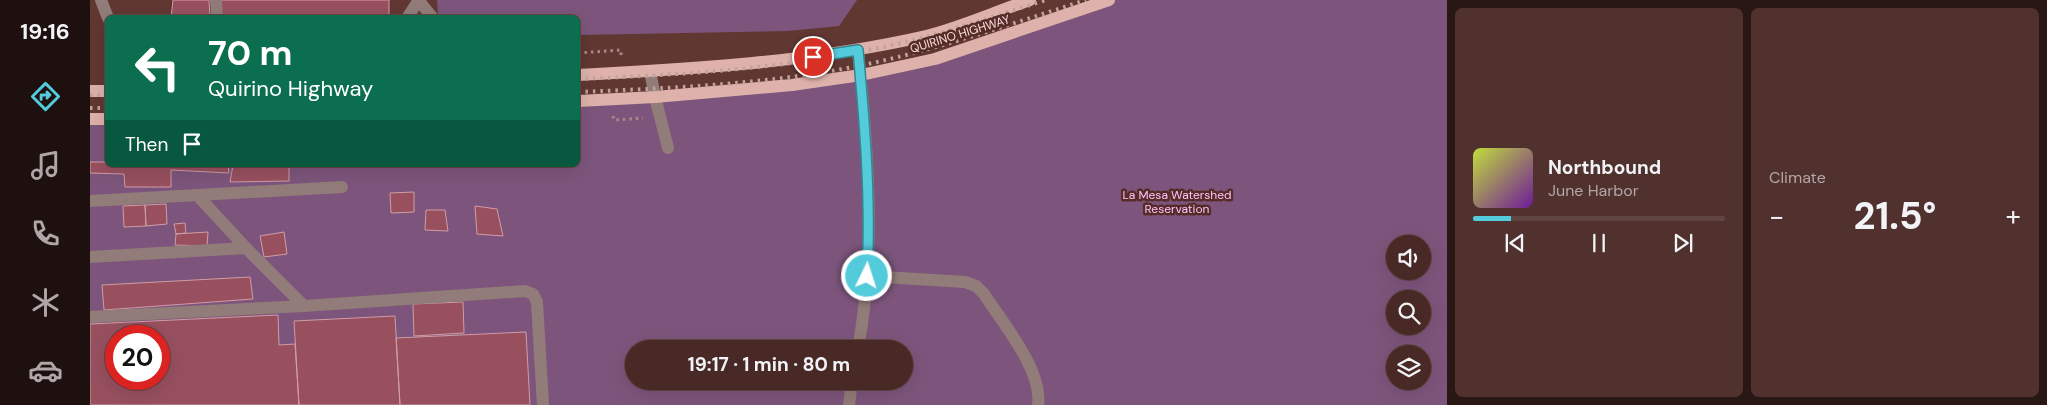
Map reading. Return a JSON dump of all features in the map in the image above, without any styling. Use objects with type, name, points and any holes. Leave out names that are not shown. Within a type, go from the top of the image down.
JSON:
[{"type":"main road","name":"QUIRINO HIGHWAY","points":[[580,75],[813,57],[858,50],[928,36],[1030,0]]},
{"type":"main road","name":"QUIRINO HIGHWAY","points":[[580,101],[655,97],[792,85],[860,76],[935,59],[1108,0]]},
{"type":"main road","points":[[90,91],[105,91]]},
{"type":"main road","points":[[90,119],[105,119]]},
{"type":"street","points":[[101,0],[107,15]]},
{"type":"street","points":[[216,0],[217,15]]},
{"type":"street","points":[[409,15],[419,0],[431,15]]},
{"type":"street","points":[[858,50],[865,118],[869,243],[859,340]]},
{"type":"street","points":[[650,71],[668,148]]},
{"type":"street","points":[[90,201],[342,187]]},
{"type":"street","points":[[198,196],[246,248],[304,306]]},
{"type":"street","points":[[90,257],[246,248]]},
{"type":"street","points":[[867,276],[965,282],[976,286],[984,294],[1029,363],[1037,380],[1038,405]]},
{"type":"street","points":[[90,317],[304,306],[525,291],[533,294],[537,302],[543,405]]},
{"type":"street","points":[[849,405],[851,390]]},
{"type":"path","points":[[580,53],[622,50]]},
{"type":"green space","points":[[437,0],[857,0],[839,26],[788,31],[580,35],[580,15],[438,15]]},
{"type":"green space","name":"La Mesa Watershed Reservation","points":[[1109,0],[1447,0],[1447,405],[90,405],[90,119],[105,119],[105,167],[580,167],[580,101],[861,75]]},
{"type":"building","points":[[173,0],[209,0],[210,15],[171,15]]},
{"type":"building","points":[[218,0],[389,0],[389,15],[219,15]]},
{"type":"building","points":[[90,162],[105,162],[105,167],[228,167],[229,173],[171,170],[171,187],[125,187],[124,174],[90,173]]},
{"type":"building","points":[[233,167],[289,167],[289,181],[230,182]]},
{"type":"building","points":[[414,192],[414,212],[391,213],[390,193]]},
{"type":"building","points":[[166,204],[167,224],[146,226],[145,205]]},
{"type":"building","points":[[145,205],[146,226],[124,227],[123,206]]},
{"type":"building","points":[[475,206],[497,209],[503,236],[477,234]]},
{"type":"building","points":[[426,210],[445,210],[448,231],[425,230]]},
{"type":"building","points":[[185,223],[186,233],[176,234],[174,224]]},
{"type":"building","points":[[208,232],[207,246],[175,245],[176,234]]},
{"type":"building","points":[[284,232],[287,254],[264,257],[260,236]]},
{"type":"building","points":[[250,277],[253,299],[104,310],[102,285]]},
{"type":"building","points":[[463,302],[464,333],[414,336],[413,304]]},
{"type":"building","points":[[278,315],[279,345],[295,344],[299,405],[90,405],[90,324]]},
{"type":"building","points":[[395,316],[400,405],[299,405],[294,321]]},
{"type":"building","points":[[526,332],[530,405],[400,405],[396,338]]},
{"type":"railway","points":[[580,79],[721,71],[793,63],[864,51],[910,41],[1046,0]]},
{"type":"railway","points":[[580,92],[760,81],[832,71],[868,64],[978,35],[1086,0]]},
{"type":"railway","points":[[90,95],[105,95]]},
{"type":"railway","points":[[90,108],[105,108]]},
{"type":"route","points":[[813,57],[858,50],[865,118],[869,243],[867,276]]}]
